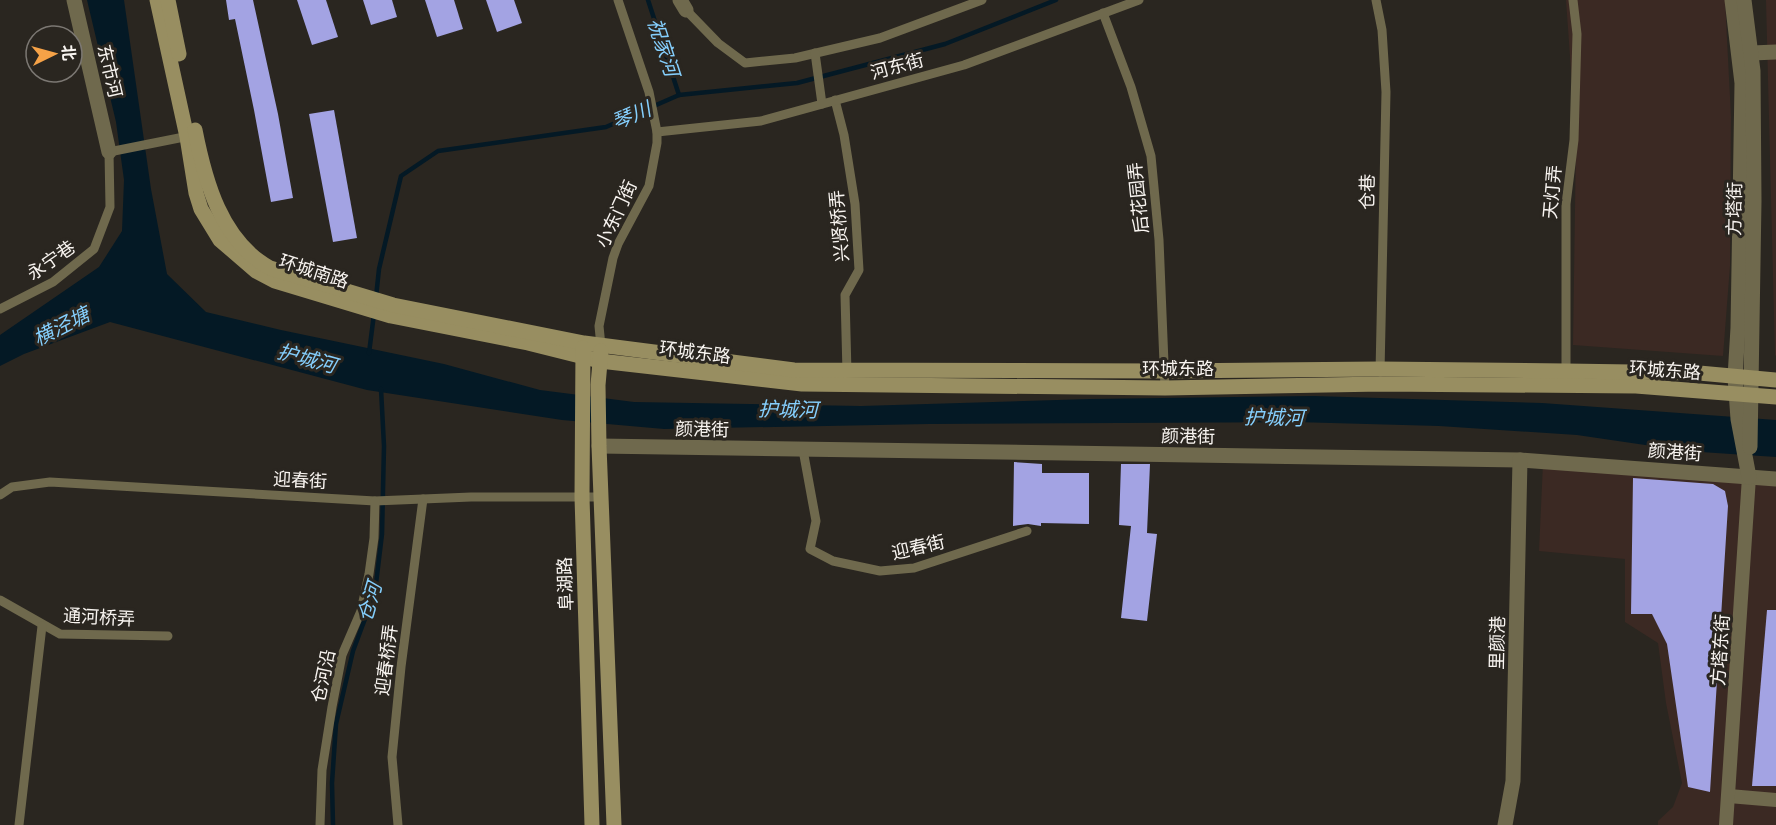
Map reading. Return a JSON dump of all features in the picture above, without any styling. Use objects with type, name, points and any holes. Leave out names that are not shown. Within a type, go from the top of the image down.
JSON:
[{"type":"main road","name":"环城南路","points":[[157,0],[191,136]]},
{"type":"main road","name":"环城南路","points":[[168,0],[191,136],[196,193],[201,209],[220,240],[256,271],[275,280],[392,310],[583,349]]},
{"type":"main road","name":"环城东路","points":[[583,349],[802,384],[847,377],[1164,371],[1381,377],[1566,387],[1636,386],[1776,397]]},
{"type":"main road","name":"阜湖路","points":[[583,349],[582,497],[592,825]]},
{"type":"main road","points":[[601,353],[598,429],[614,825]]},
{"type":"main road","name":"环城东路","points":[[847,377],[1165,388],[1381,377],[1566,371],[1699,373],[1776,380]]},
{"type":"street","name":"东市河","points":[[74,0],[109,152]]},
{"type":"street","name":"方塔街","points":[[1732,0],[1742,83],[1738,328],[1749,477]]},
{"type":"street","name":"方塔街","points":[[1743,378],[1754,201],[1753,71],[1744,0]]},
{"type":"street","points":[[1752,53],[1776,52]]},
{"type":"street","name":"颜港街","points":[[599,446],[1520,460],[1776,479]]},
{"type":"street","name":"里颜港","points":[[1505,825],[1514,782],[1520,460]]},
{"type":"street","name":"方塔东街","points":[[1726,825],[1749,477]]},
{"type":"street","points":[[1728,796],[1776,800]]},
{"type":"lane","points":[[618,0],[649,92],[657,132]]},
{"type":"lane","points":[[683,5],[718,43],[745,63],[795,58],[880,38],[982,0]]},
{"type":"lane","name":"河东街","points":[[657,132],[761,121],[964,65],[1139,0]]},
{"type":"lane","name":"仓巷","points":[[1376,0],[1382,30],[1386,92],[1381,377]]},
{"type":"lane","name":"天灯弄","points":[[1566,387],[1566,204],[1574,140],[1577,34],[1573,0]]},
{"type":"lane","name":"后花园弄","points":[[1103,13],[1131,87],[1151,156],[1159,240],[1165,388]]},
{"type":"lane","points":[[815,53],[822,104]]},
{"type":"lane","name":"兴贤桥弄","points":[[835,100],[844,135],[855,204],[859,270],[845,295],[847,377]]},
{"type":"lane","name":"小东门街","points":[[601,353],[599,326],[613,258],[649,186],[657,132]]},
{"type":"lane","points":[[109,152],[191,136]]},
{"type":"lane","name":"永宁巷","points":[[0,309],[53,282],[94,249],[110,207],[109,152]]},
{"type":"lane","points":[[583,349],[599,326]]},
{"type":"lane","name":"迎春街","points":[[803,450],[816,521],[810,549],[833,561],[880,571],[914,568],[1027,531]]},
{"type":"lane","name":"迎春街","points":[[0,495],[12,487],[50,482],[375,501],[471,497],[601,497]]},
{"type":"lane","name":"迎春桥弄","points":[[398,825],[392,757],[401,667],[423,499]]},
{"type":"lane","name":"仓河沿","points":[[320,825],[322,770],[342,655],[361,611],[369,573],[374,538],[375,501]]},
{"type":"lane","name":"通河桥弄","points":[[0,600],[42,626],[60,634],[168,636]]},
{"type":"lane","points":[[19,825],[42,626]]},
{"type":"shaded area","points":[[1566,0],[1725,0],[1731,117],[1730,266],[1723,356],[1573,345],[1576,141]]},
{"type":"shaded area","points":[[1766,0],[1776,0],[1776,356],[1775,355]]},
{"type":"shaded area","points":[[1543,463],[1776,476],[1776,825],[1658,825],[1658,821],[1673,807],[1682,783],[1666,703],[1658,643],[1625,622],[1625,559],[1539,551]]},
{"type":"water","points":[[87,0],[124,0],[151,189],[167,274],[206,312],[444,364],[540,390],[634,402],[861,406],[1090,399],[1314,396],[1542,403],[1776,420],[1776,457],[1686,451],[1577,435],[1439,426],[1295,422],[929,424],[664,429],[562,420],[367,390],[110,322],[24,354],[0,366],[0,335],[99,267],[122,231],[124,180],[116,122]]},
{"type":"building","points":[[226,0],[253,0],[278,114],[293,198],[271,202],[235,19],[229,20]]},
{"type":"building","points":[[297,0],[326,0],[338,37],[312,45]]},
{"type":"building","points":[[363,0],[392,0],[397,17],[371,25]]},
{"type":"building","points":[[425,0],[454,0],[463,29],[437,37]]},
{"type":"building","points":[[486,0],[514,0],[522,23],[497,32]]},
{"type":"building","points":[[334,110],[357,238],[333,242],[309,114]]},
{"type":"building","points":[[1014,462],[1042,464],[1042,473],[1089,473],[1089,524],[1041,523],[1041,526],[1028,524],[1013,526]]},
{"type":"building","points":[[1121,464],[1150,464],[1147,533],[1157,534],[1147,621],[1121,618],[1131,526],[1119,525]]},
{"type":"building","points":[[1633,478],[1713,484],[1725,491],[1728,506],[1710,792],[1688,787],[1667,644],[1652,614],[1631,614]]},
{"type":"building","points":[[1767,610],[1776,610],[1776,786],[1752,786]]},
{"type":"waterway","name":"祝家河","points":[[648,0],[679,95]]},
{"type":"waterway","name":"琴川","points":[[376,297],[379,269],[401,176],[438,151],[606,127],[679,95],[797,83],[945,44],[1056,0]]},
{"type":"waterway","name":"琴川","points":[[369,353],[374,314]]},
{"type":"waterway","name":"仓河","points":[[333,825],[332,783],[336,724],[353,651],[375,592],[382,534],[384,446],[381,389]]},
{"type":"water label","name":"横泾塘","points":[[61,326]]},
{"type":"water label","name":"护城河","points":[[307,358]]},
{"type":"water label","name":"护城河","points":[[788,409]]},
{"type":"water label","name":"护城河","points":[[1274,417]]}]
